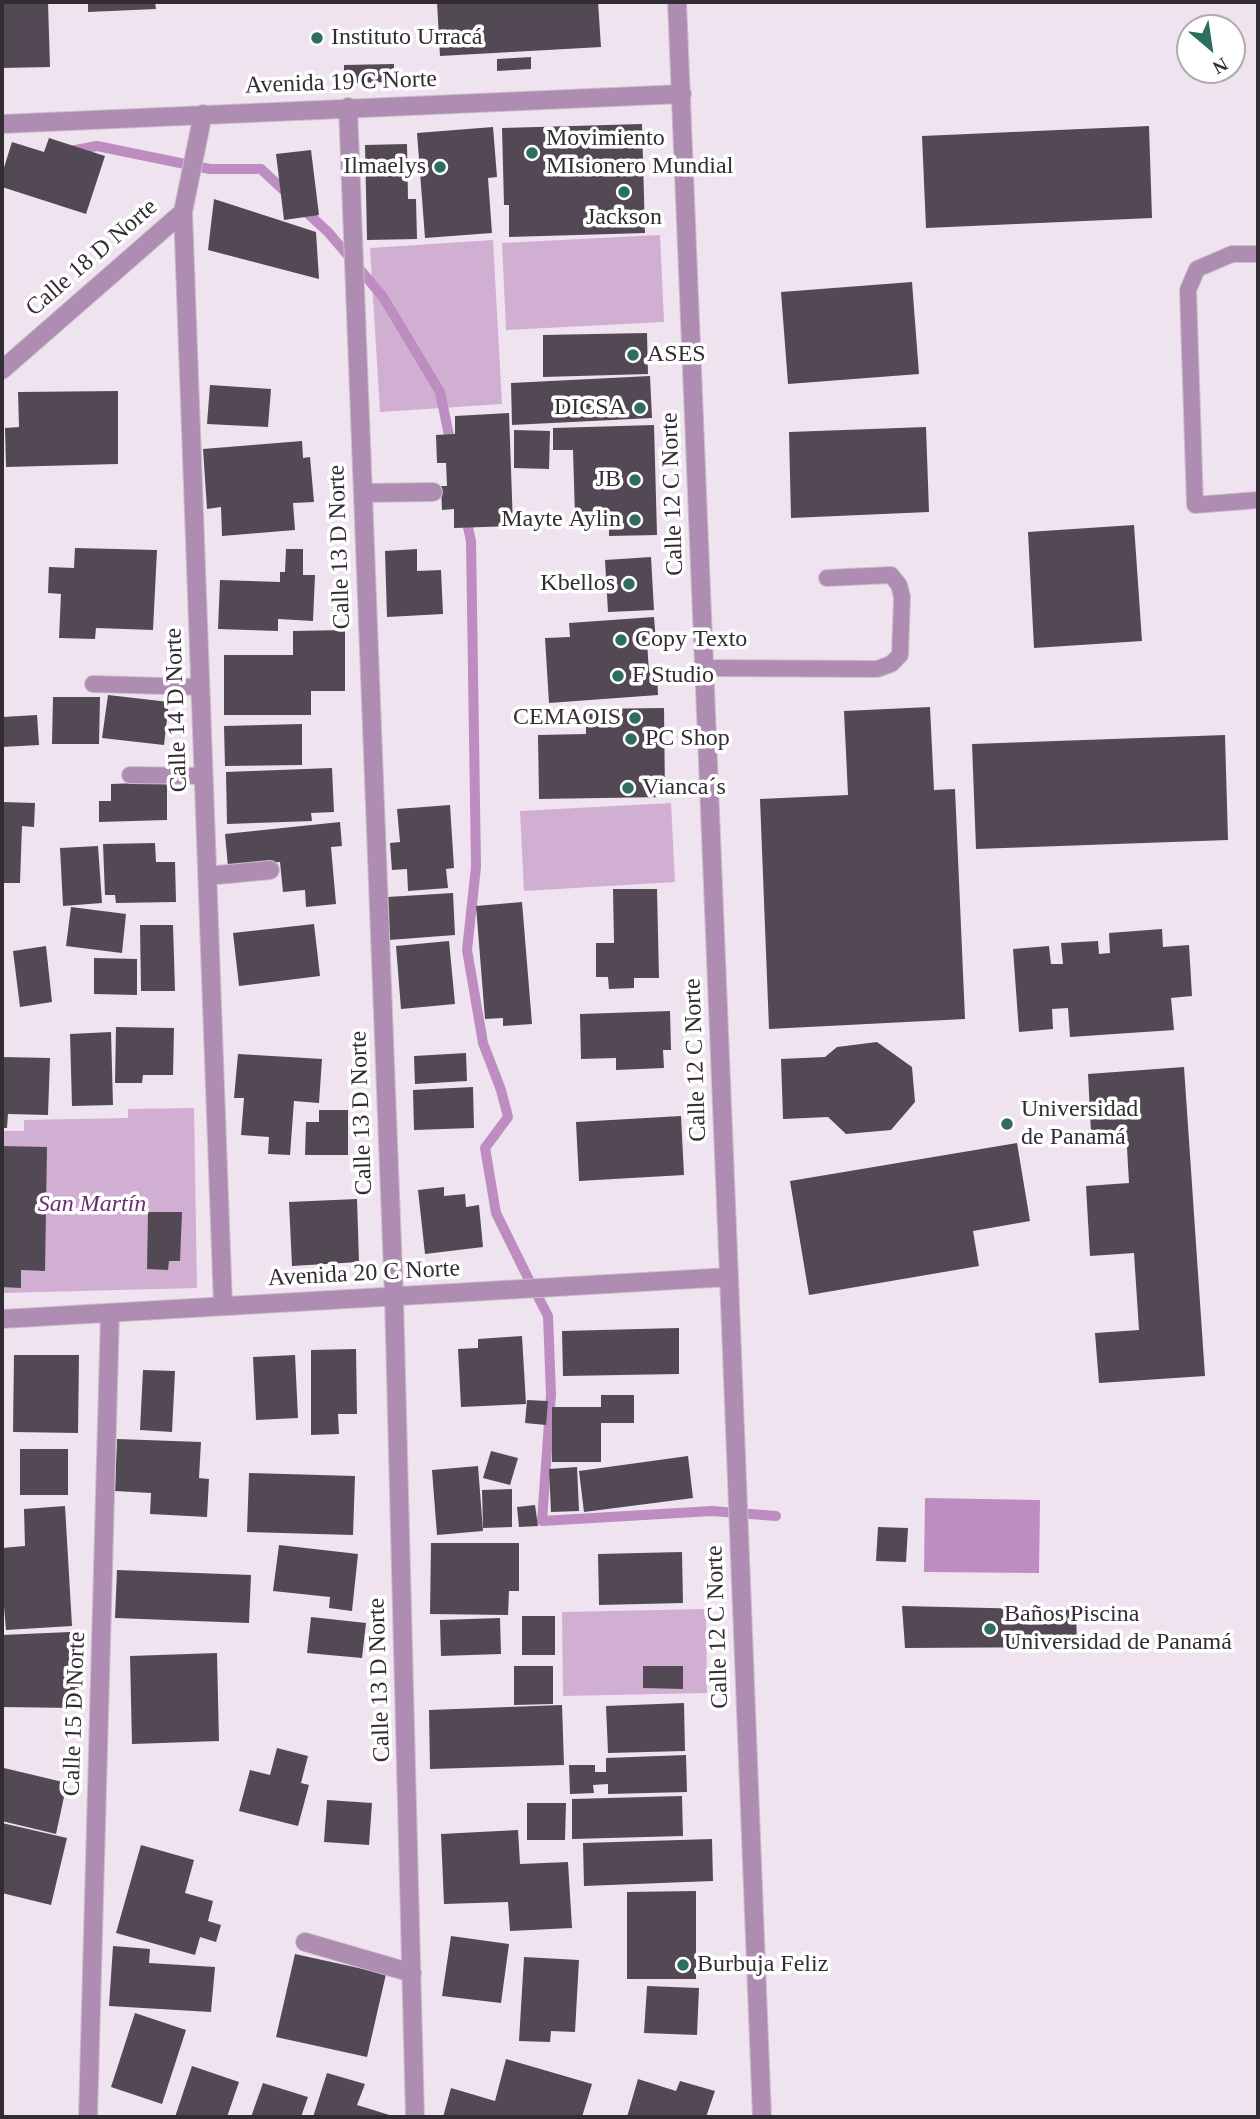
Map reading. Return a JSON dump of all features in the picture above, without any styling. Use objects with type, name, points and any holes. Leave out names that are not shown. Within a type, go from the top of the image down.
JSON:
[{"type":"street","name":"Calle 12 C Norte","points":[[677,2],[762,2117]]},
{"type":"street","name":"Avenida 19 C Norte","points":[[2,124],[681,93]]},
{"type":"street","name":"Calle 13 D Norte","points":[[348,107],[394,1297],[415,2117]]},
{"type":"street","name":"Calle 14 D Norte","points":[[202,114],[183,212],[223,1306]]},
{"type":"street","name":"Calle 18 D Norte","points":[[2,370],[183,212]]},
{"type":"street","points":[[363,493],[433,492]]},
{"type":"street","points":[[207,876],[270,870]]},
{"type":"street","name":"Avenida 20 C Norte","points":[[2,1319],[729,1277]]},
{"type":"street","name":"Calle 15 D Norte","points":[[88,2117],[110,1313]]},
{"type":"street","points":[[304,1942],[412,1973]]},
{"type":"lane","points":[[1258,254],[1232,254],[1197,270],[1188,290],[1195,505],[1258,500]]},
{"type":"lane","points":[[705,668],[877,669],[891,664],[900,655],[902,597],[899,584],[891,575],[827,578]]},
{"type":"lane","points":[[93,684],[200,687]]},
{"type":"lane","points":[[130,775],[204,776]]},
{"type":"green space","points":[[660,235],[664,322],[506,330],[502,243]]},
{"type":"green space","points":[[493,240],[502,404],[380,412],[370,248]]},
{"type":"green space","points":[[671,803],[675,882],[524,891],[520,811]]},
{"type":"green space","name":"San Martín","points":[[194,1108],[197,1288],[2,1293],[2,1131],[24,1131],[24,1120],[128,1118],[128,1109]]},
{"type":"green space","points":[[706,1609],[707,1693],[563,1696],[562,1612]]},
{"type":"shaded area","points":[[925,1498],[1040,1500],[1039,1573],[924,1572]]},
{"type":"building","points":[[2,2],[48,2],[50,67],[2,68]]},
{"type":"building","points":[[88,2],[155,2],[156,9],[88,12]]},
{"type":"building","points":[[437,2],[598,2],[601,47],[440,56]]},
{"type":"building","points":[[531,57],[531,69],[497,71],[497,59]]},
{"type":"building","points":[[394,64],[394,82],[344,83],[344,65]]},
{"type":"building","points":[[642,124],[645,233],[509,237],[509,205],[504,205],[502,128]]},
{"type":"building","points":[[1149,126],[1152,218],[926,228],[922,136]]},
{"type":"building","points":[[493,127],[497,177],[488,178],[492,233],[425,238],[417,133]]},
{"type":"building","points":[[49,138],[105,156],[86,214],[2,187],[2,174],[12,142],[44,152]]},
{"type":"building","points":[[407,144],[408,199],[416,199],[417,239],[367,240],[365,145]]},
{"type":"building","points":[[311,150],[319,215],[284,220],[276,154]]},
{"type":"building","points":[[214,199],[316,232],[319,279],[208,250]]},
{"type":"building","points":[[912,282],[919,374],[788,384],[781,292]]},
{"type":"building","points":[[647,333],[648,374],[543,377],[543,335]]},
{"type":"building","points":[[650,376],[652,418],[512,425],[511,383]]},
{"type":"building","points":[[210,385],[271,389],[268,427],[207,424]]},
{"type":"building","points":[[118,391],[118,464],[6,467],[5,428],[19,427],[18,392]]},
{"type":"building","points":[[509,413],[513,526],[454,528],[454,509],[442,510],[441,486],[447,486],[446,463],[437,463],[436,435],[455,434],[455,416]]},
{"type":"building","points":[[654,425],[657,535],[609,536],[609,516],[575,517],[573,450],[553,450],[553,428]]},
{"type":"building","points":[[926,427],[929,512],[791,518],[789,432]]},
{"type":"building","points":[[514,430],[550,431],[549,469],[514,468]]},
{"type":"building","points":[[302,441],[303,458],[310,457],[314,502],[293,503],[295,530],[222,536],[221,507],[207,509],[203,449]]},
{"type":"building","points":[[1134,525],[1142,641],[1034,648],[1028,532]]},
{"type":"building","points":[[75,548],[157,550],[153,630],[96,628],[95,639],[59,638],[61,594],[48,593],[49,567],[74,568]]},
{"type":"building","points":[[286,549],[303,549],[303,575],[315,575],[313,621],[278,619],[278,631],[218,629],[220,580],[280,582],[280,572],[285,572]]},
{"type":"building","points":[[417,549],[417,571],[441,570],[443,614],[387,617],[385,551]]},
{"type":"building","points":[[651,557],[654,610],[608,612],[605,560]]},
{"type":"building","points":[[654,617],[656,642],[647,642],[649,672],[657,671],[658,695],[549,703],[545,638],[570,637],[569,623]]},
{"type":"building","points":[[345,630],[345,691],[311,691],[311,715],[224,715],[224,655],[293,655],[293,631]]},
{"type":"building","points":[[108,695],[169,702],[164,745],[102,738]]},
{"type":"building","points":[[53,697],[100,697],[99,744],[52,744]]},
{"type":"building","points":[[930,707],[934,790],[955,789],[965,1019],[769,1029],[760,799],[848,795],[844,711]]},
{"type":"building","points":[[664,708],[665,797],[539,799],[538,735],[586,734],[586,709]]},
{"type":"building","points":[[37,715],[39,745],[2,747],[2,717]]},
{"type":"building","points":[[302,724],[302,765],[225,766],[224,726]]},
{"type":"building","points":[[1225,735],[1228,840],[976,849],[972,744]]},
{"type":"building","points":[[332,768],[334,812],[311,813],[312,821],[227,824],[226,772]]},
{"type":"building","points":[[167,782],[167,820],[99,822],[99,801],[111,801],[111,784]]},
{"type":"building","points":[[2,802],[35,803],[34,827],[22,826],[20,883],[2,883]]},
{"type":"building","points":[[450,805],[454,868],[446,869],[448,888],[408,891],[407,869],[392,870],[390,843],[400,842],[397,809]]},
{"type":"building","points":[[340,822],[342,846],[331,847],[336,904],[306,907],[305,890],[283,892],[280,862],[228,867],[225,834]]},
{"type":"building","points":[[155,843],[156,862],[175,862],[176,902],[116,903],[115,895],[105,895],[103,844]]},
{"type":"building","points":[[98,846],[102,903],[63,906],[60,848]]},
{"type":"building","points":[[613,889],[657,889],[659,978],[634,978],[634,988],[609,989],[608,977],[596,977],[596,943],[614,943]]},
{"type":"building","points":[[453,893],[455,935],[389,940],[387,897]]},
{"type":"building","points":[[522,902],[532,1024],[503,1026],[503,1018],[485,1019],[476,906]]},
{"type":"building","points":[[71,907],[126,914],[122,953],[66,946]]},
{"type":"building","points":[[314,924],[320,976],[239,986],[233,933]]},
{"type":"building","points":[[140,925],[173,925],[175,991],[141,991]]},
{"type":"building","points":[[1162,929],[1163,947],[1189,945],[1192,996],[1171,998],[1174,1030],[1070,1037],[1068,1008],[1052,1009],[1053,1029],[1019,1032],[1013,949],[1049,946],[1051,964],[1063,964],[1061,943],[1098,941],[1099,954],[1110,953],[1109,933]]},
{"type":"building","points":[[449,941],[455,1004],[401,1009],[396,946]]},
{"type":"building","points":[[46,946],[52,1002],[20,1007],[13,951]]},
{"type":"building","points":[[94,958],[137,959],[137,995],[94,994]]},
{"type":"building","points":[[670,1011],[671,1050],[663,1050],[664,1068],[616,1070],[616,1058],[581,1059],[580,1014]]},
{"type":"building","points":[[116,1027],[174,1028],[173,1075],[143,1075],[142,1083],[115,1083]]},
{"type":"building","points":[[111,1032],[113,1105],[72,1106],[70,1034]]},
{"type":"building","points":[[877,1042],[912,1067],[915,1102],[891,1130],[846,1134],[828,1117],[783,1119],[781,1059],[825,1057],[837,1047]]},
{"type":"building","points":[[466,1053],[467,1081],[415,1084],[414,1056]]},
{"type":"building","points":[[238,1054],[322,1059],[319,1103],[294,1101],[290,1155],[268,1154],[269,1137],[241,1135],[244,1098],[234,1098]]},
{"type":"building","points":[[2,1057],[50,1058],[48,1115],[8,1114],[7,1128],[2,1128]]},
{"type":"building","points":[[1184,1067],[1205,1376],[1099,1383],[1095,1333],[1139,1330],[1134,1253],[1090,1256],[1086,1186],[1129,1183],[1126,1130],[1091,1132],[1088,1074]]},
{"type":"building","points":[[473,1087],[474,1128],[414,1130],[413,1090]]},
{"type":"building","points":[[319,1110],[348,1110],[348,1155],[305,1155],[306,1122],[319,1122]]},
{"type":"building","points":[[681,1116],[684,1175],[579,1181],[576,1122]]},
{"type":"building","points":[[1017,1143],[1030,1221],[973,1231],[979,1266],[809,1295],[790,1181]]},
{"type":"building","points":[[2,1146],[47,1147],[45,1271],[21,1270],[21,1288],[2,1287]]},
{"type":"building","points":[[444,1187],[444,1196],[465,1194],[466,1207],[479,1205],[483,1247],[425,1254],[418,1190]]},
{"type":"building","points":[[357,1199],[359,1262],[292,1266],[289,1202]]},
{"type":"building","points":[[148,1212],[182,1212],[180,1261],[169,1261],[168,1270],[147,1269]]},
{"type":"building","points":[[679,1328],[679,1374],[563,1376],[562,1331]]},
{"type":"building","points":[[522,1336],[526,1404],[461,1407],[458,1349],[478,1348],[478,1339]]},
{"type":"building","points":[[356,1349],[357,1414],[338,1414],[339,1434],[311,1435],[311,1350]]},
{"type":"building","points":[[14,1355],[79,1355],[78,1433],[13,1432]]},
{"type":"building","points":[[295,1355],[298,1418],[256,1420],[253,1357]]},
{"type":"building","points":[[143,1370],[175,1371],[172,1432],[140,1430]]},
{"type":"building","points":[[601,1395],[634,1395],[634,1423],[601,1423],[601,1462],[552,1462],[552,1407],[601,1407]]},
{"type":"building","points":[[527,1400],[548,1401],[546,1425],[525,1423]]},
{"type":"building","points":[[117,1439],[201,1442],[199,1478],[209,1479],[207,1517],[150,1514],[151,1493],[115,1491]]},
{"type":"building","points":[[20,1449],[68,1449],[68,1495],[20,1495]]},
{"type":"building","points":[[491,1451],[518,1458],[510,1485],[483,1478]]},
{"type":"building","points":[[688,1456],[693,1498],[584,1512],[579,1471]]},
{"type":"building","points":[[478,1466],[483,1531],[437,1535],[432,1470]]},
{"type":"building","points":[[577,1467],[579,1511],[551,1512],[549,1469]]},
{"type":"building","points":[[249,1473],[355,1476],[353,1535],[247,1532]]},
{"type":"building","points":[[512,1489],[512,1527],[483,1528],[482,1490]]},
{"type":"building","points":[[535,1505],[538,1526],[519,1527],[517,1507]]},
{"type":"building","points":[[65,1506],[72,1626],[6,1630],[2,1548],[25,1546],[24,1509]]},
{"type":"building","points":[[878,1527],[908,1528],[906,1562],[876,1561]]},
{"type":"building","points":[[431,1543],[519,1543],[519,1591],[509,1591],[508,1615],[430,1614]]},
{"type":"building","points":[[279,1545],[358,1554],[352,1611],[329,1608],[330,1597],[273,1591]]},
{"type":"building","points":[[682,1552],[683,1603],[599,1605],[598,1554]]},
{"type":"building","points":[[117,1570],[251,1575],[249,1623],[115,1618]]},
{"type":"building","name":"Baños Piscina Universidad de Panamá","points":[[902,1606],[1076,1610],[1077,1647],[905,1648]]},
{"type":"building","points":[[522,1616],[555,1616],[555,1655],[522,1655]]},
{"type":"building","points":[[311,1617],[366,1623],[362,1658],[307,1653]]},
{"type":"building","points":[[500,1618],[501,1654],[441,1656],[440,1620]]},
{"type":"building","points":[[70,1632],[71,1672],[83,1672],[83,1688],[75,1688],[76,1708],[2,1707],[2,1635]]},
{"type":"building","points":[[217,1653],[219,1741],[132,1744],[130,1656]]},
{"type":"building","points":[[514,1666],[553,1666],[553,1704],[514,1705]]},
{"type":"building","points":[[643,1666],[683,1666],[683,1689],[643,1688]]},
{"type":"building","points":[[684,1703],[685,1751],[608,1753],[606,1706]]},
{"type":"building","points":[[562,1705],[564,1765],[430,1769],[429,1710]]},
{"type":"building","points":[[277,1748],[308,1756],[301,1783],[309,1785],[298,1826],[239,1811],[250,1770],[270,1775]]},
{"type":"building","points":[[686,1755],[687,1792],[608,1794],[608,1784],[593,1785],[594,1793],[570,1794],[569,1765],[595,1765],[595,1772],[606,1772],[606,1758]]},
{"type":"building","points":[[4,1768],[67,1783],[56,1834],[2,1821]]},
{"type":"building","points":[[682,1796],[683,1836],[572,1839],[572,1799]]},
{"type":"building","points":[[327,1800],[372,1803],[369,1845],[324,1842]]},
{"type":"building","points":[[527,1803],[566,1803],[565,1840],[527,1840]]},
{"type":"building","points":[[2,1823],[67,1838],[51,1905],[2,1893]]},
{"type":"building","points":[[518,1830],[520,1864],[568,1862],[572,1928],[510,1931],[508,1902],[444,1904],[441,1834]]},
{"type":"building","points":[[712,1839],[713,1881],[584,1886],[583,1843]]},
{"type":"building","points":[[141,1845],[194,1860],[185,1893],[213,1901],[208,1921],[221,1925],[216,1942],[200,1937],[195,1955],[116,1933]]},
{"type":"building","points":[[696,1891],[696,1979],[627,1979],[627,1892]]},
{"type":"building","points":[[451,1936],[509,1944],[501,2003],[442,1996]]},
{"type":"building","points":[[113,1946],[150,1949],[149,1963],[215,1967],[211,2012],[109,2006]]},
{"type":"building","points":[[295,1954],[386,1974],[367,2057],[276,2037]]},
{"type":"building","points":[[524,1957],[579,1960],[575,2032],[551,2031],[550,2042],[519,2041]]},
{"type":"building","points":[[647,1986],[699,1988],[697,2035],[644,2033]]},
{"type":"building","points":[[135,2013],[186,2030],[162,2104],[111,2087]]},
{"type":"building","points":[[506,2059],[592,2084],[582,2117],[443,2117],[451,2088],[495,2101]]},
{"type":"building","points":[[192,2066],[239,2082],[227,2117],[175,2117]]},
{"type":"building","points":[[327,2073],[365,2084],[357,2105],[396,2117],[313,2117]]},
{"type":"building","points":[[638,2079],[676,2091],[680,2081],[715,2091],[706,2117],[627,2117]]},
{"type":"building","points":[[263,2083],[308,2097],[301,2117],[251,2117]]},
{"type":"waterway","points":[[70,151],[97,146],[190,165]]},
{"type":"waterway","points":[[194,166],[210,169],[261,169],[290,196]]},
{"type":"waterway","points":[[303,209],[328,232],[351,259]]},
{"type":"waterway","points":[[357,266],[383,297],[440,392],[451,445]]},
{"type":"waterway","points":[[466,518],[471,541],[476,867],[467,950],[483,1043],[508,1117],[485,1148],[496,1213],[533,1288]]},
{"type":"waterway","points":[[534,1289],[548,1316],[551,1394],[542,1521],[712,1511],[776,1516]]},
{"type":"place","name":"Instituto Urracá","points":[[317,38]]},
{"type":"place","name":"Movimiento MIsionero Mundial","points":[[532,153]]},
{"type":"place","name":"Ilmaelys","points":[[440,167]]},
{"type":"place","name":"Jackson","points":[[624,192]]},
{"type":"place","name":"ASES","points":[[633,355]]},
{"type":"place","name":"DICSA","points":[[640,408]]},
{"type":"place","name":"JB","points":[[635,480]]},
{"type":"place","name":"Mayte Aylin","points":[[635,520]]},
{"type":"place","name":"Kbellos","points":[[629,584]]},
{"type":"place","name":"Copy Texto","points":[[621,640]]},
{"type":"place","name":"F Studio","points":[[618,676]]},
{"type":"place","name":"CEMAOIS","points":[[635,718]]},
{"type":"place","name":"PC Shop","points":[[631,739]]},
{"type":"place","name":"Vianca´s","points":[[628,788]]},
{"type":"place","name":"Universidad de Panamá","points":[[1007,1124]]},
{"type":"place","name":"Baños Piscina Universidad de Panamá","points":[[990,1629]]},
{"type":"place","name":"Burbuja Feliz","points":[[683,1965]]}]
